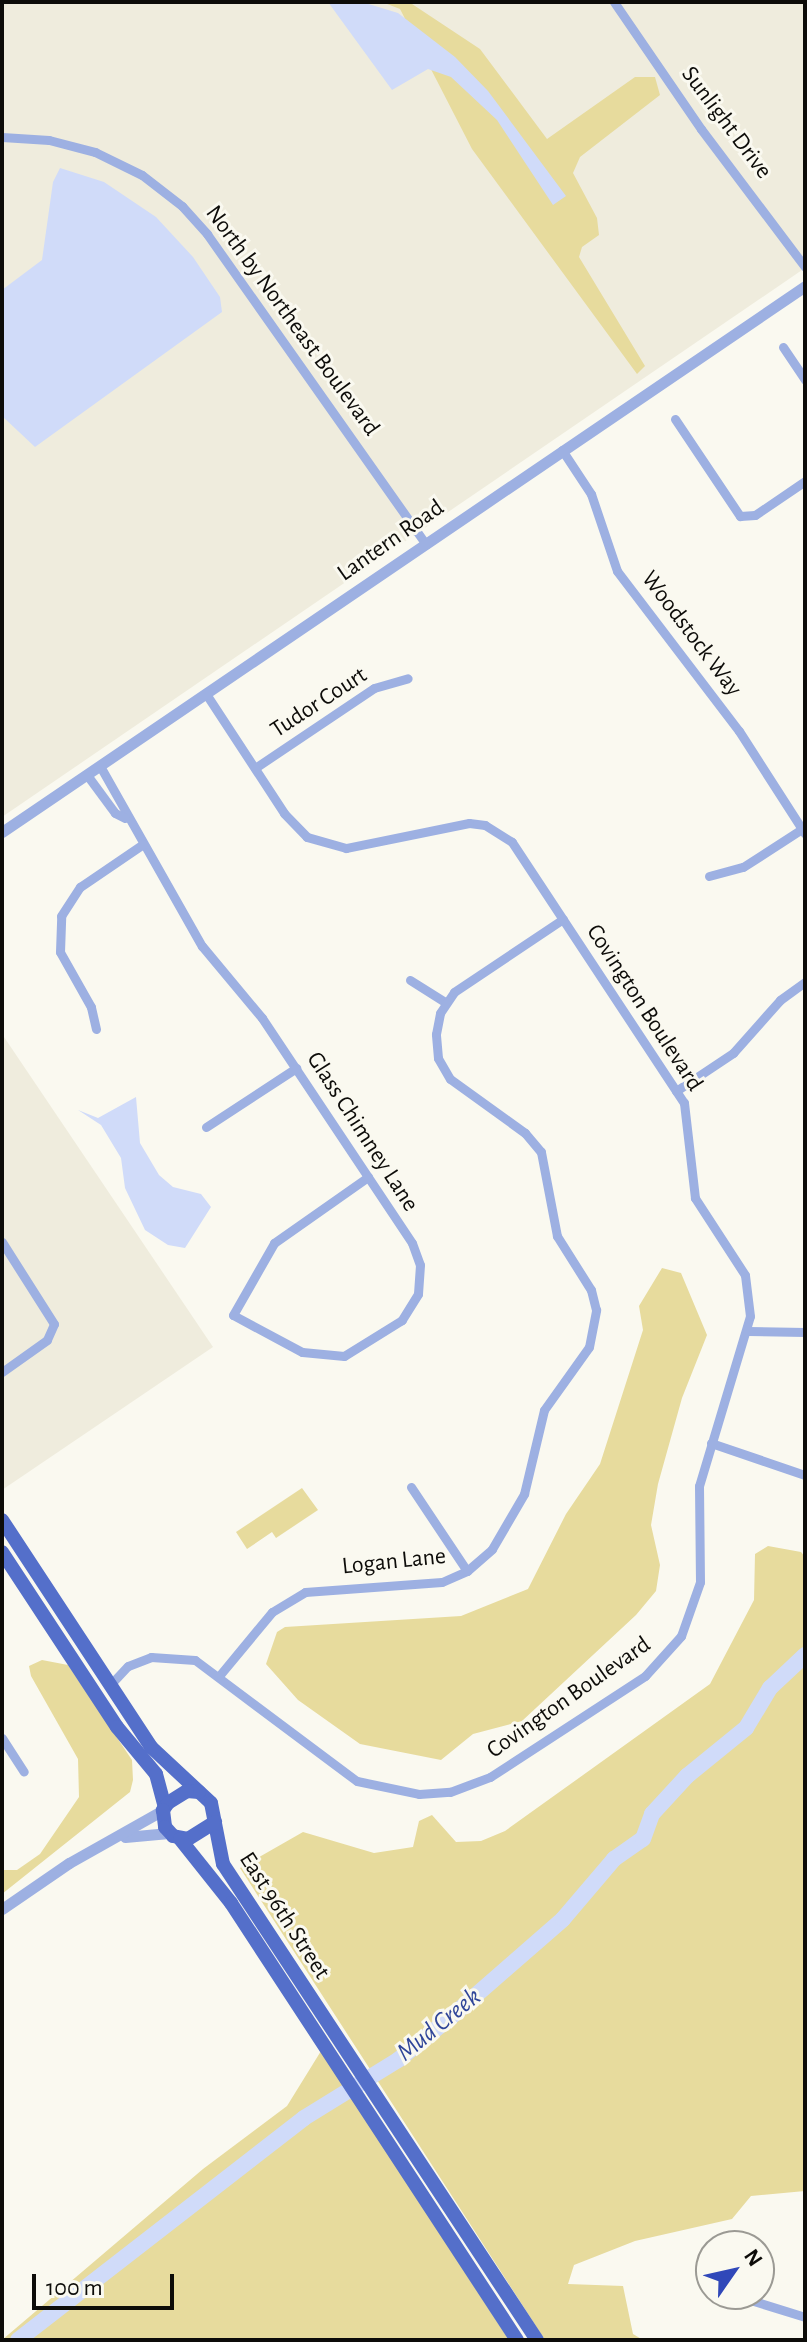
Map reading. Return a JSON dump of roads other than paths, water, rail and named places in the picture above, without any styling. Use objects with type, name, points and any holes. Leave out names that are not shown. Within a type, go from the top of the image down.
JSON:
[{"type":"main road","name":"East 96th Street","points":[[2,1520],[159,1756],[213,1807],[220,1859],[339,2054]]},
{"type":"main road","name":"East 96th Street","points":[[2,1552],[124,1737],[156,1774],[174,1836],[209,1871],[537,2340]]},
{"type":"main road","points":[[51,1627],[98,1685],[110,1685]]},
{"type":"main road","points":[[164,1808],[187,1791],[199,1792]]},
{"type":"main road","points":[[174,1836],[199,1836],[215,1822]]},
{"type":"main road","name":"East 96th Street","points":[[376,2110],[517,2340]]},
{"type":"street","name":"Sunlight Drive","points":[[614,2],[701,129],[805,267]]},
{"type":"street","name":"North by Northeast Boulevard","points":[[2,137],[49,140],[95,152],[142,175],[182,206],[212,240],[426,544]]},
{"type":"street","name":"Lantern Road","points":[[2,832],[805,286]]},
{"type":"street","points":[[783,347],[805,380]]},
{"type":"street","points":[[675,419],[740,516],[755,515],[805,481]]},
{"type":"street","name":"Woodstock Way","points":[[562,450],[591,494],[617,571],[739,731],[803,832]]},
{"type":"street","name":"Tudor Court","points":[[255,768],[374,688],[408,678]]},
{"type":"street","name":"Covington Boulevard","points":[[110,1685],[137,1661],[164,1655],[195,1660],[357,1781],[419,1794],[477,1784],[645,1676],[681,1636],[700,1582],[699,1486],[748,1331],[747,1281],[695,1198],[691,1130],[676,1091],[512,842],[485,825],[454,824],[333,847],[295,828],[206,694]]},
{"type":"street","name":"Glass Chimney Lane","points":[[100,766],[125,818],[202,946],[262,1018],[368,1177],[420,1265],[418,1294],[402,1320],[360,1350],[333,1358],[302,1352],[233,1315],[274,1243],[368,1177]]},
{"type":"street","name":"Glass Chimney Lane","points":[[87,775],[115,813],[125,818]]},
{"type":"street","points":[[709,876],[743,867],[803,832]]},
{"type":"street","points":[[96,1029],[91,1007],[60,952],[61,916],[80,887],[143,844]]},
{"type":"street","points":[[410,980],[445,1002],[464,984],[563,919]]},
{"type":"street","points":[[676,1091],[733,1053],[780,1000],[805,982]]},
{"type":"street","name":"Logan Lane","points":[[219,1676],[272,1612],[305,1592],[442,1582],[467,1571],[492,1549],[520,1503],[544,1410],[589,1347],[596,1310],[591,1290],[557,1236],[547,1173],[536,1143],[460,1089],[442,1069],[436,1034],[445,1002]]},
{"type":"street","points":[[206,1127],[296,1068]]},
{"type":"street","points":[[2,1242],[54,1324],[47,1340],[2,1372]]},
{"type":"street","points":[[748,1331],[805,1332]]},
{"type":"street","points":[[711,1443],[805,1475]]},
{"type":"street","points":[[411,1487],[467,1571]]},
{"type":"street","name":"Covington Boulevard","points":[[101,1672],[121,1673]]},
{"type":"street","points":[[2,1738],[24,1772]]},
{"type":"street","points":[[2,1909],[69,1863],[116,1839],[164,1808]]},
{"type":"street","points":[[116,1839],[174,1836]]},
{"type":"street","points":[[775,2308],[805,2317]]},
{"type":"water","points":[[328,2],[362,2],[398,13],[455,57],[488,91],[566,196],[553,205],[497,120],[451,77],[428,69],[392,90]]},
{"type":"water","points":[[60,168],[104,182],[156,217],[193,257],[220,297],[222,312],[35,447],[2,416],[2,290],[42,260],[53,182]]},
{"type":"water","points":[[136,1097],[140,1143],[159,1175],[173,1187],[201,1194],[211,1207],[185,1248],[168,1245],[145,1230],[125,1188],[121,1158],[101,1125],[78,1110],[98,1118]]},
{"type":"waterway","name":"Mud Creek","points":[[18,2340],[304,2118],[398,2060],[452,2016],[563,1919],[614,1859],[643,1839],[652,1814],[687,1776],[746,1728],[770,1688],[805,1655]]}]
